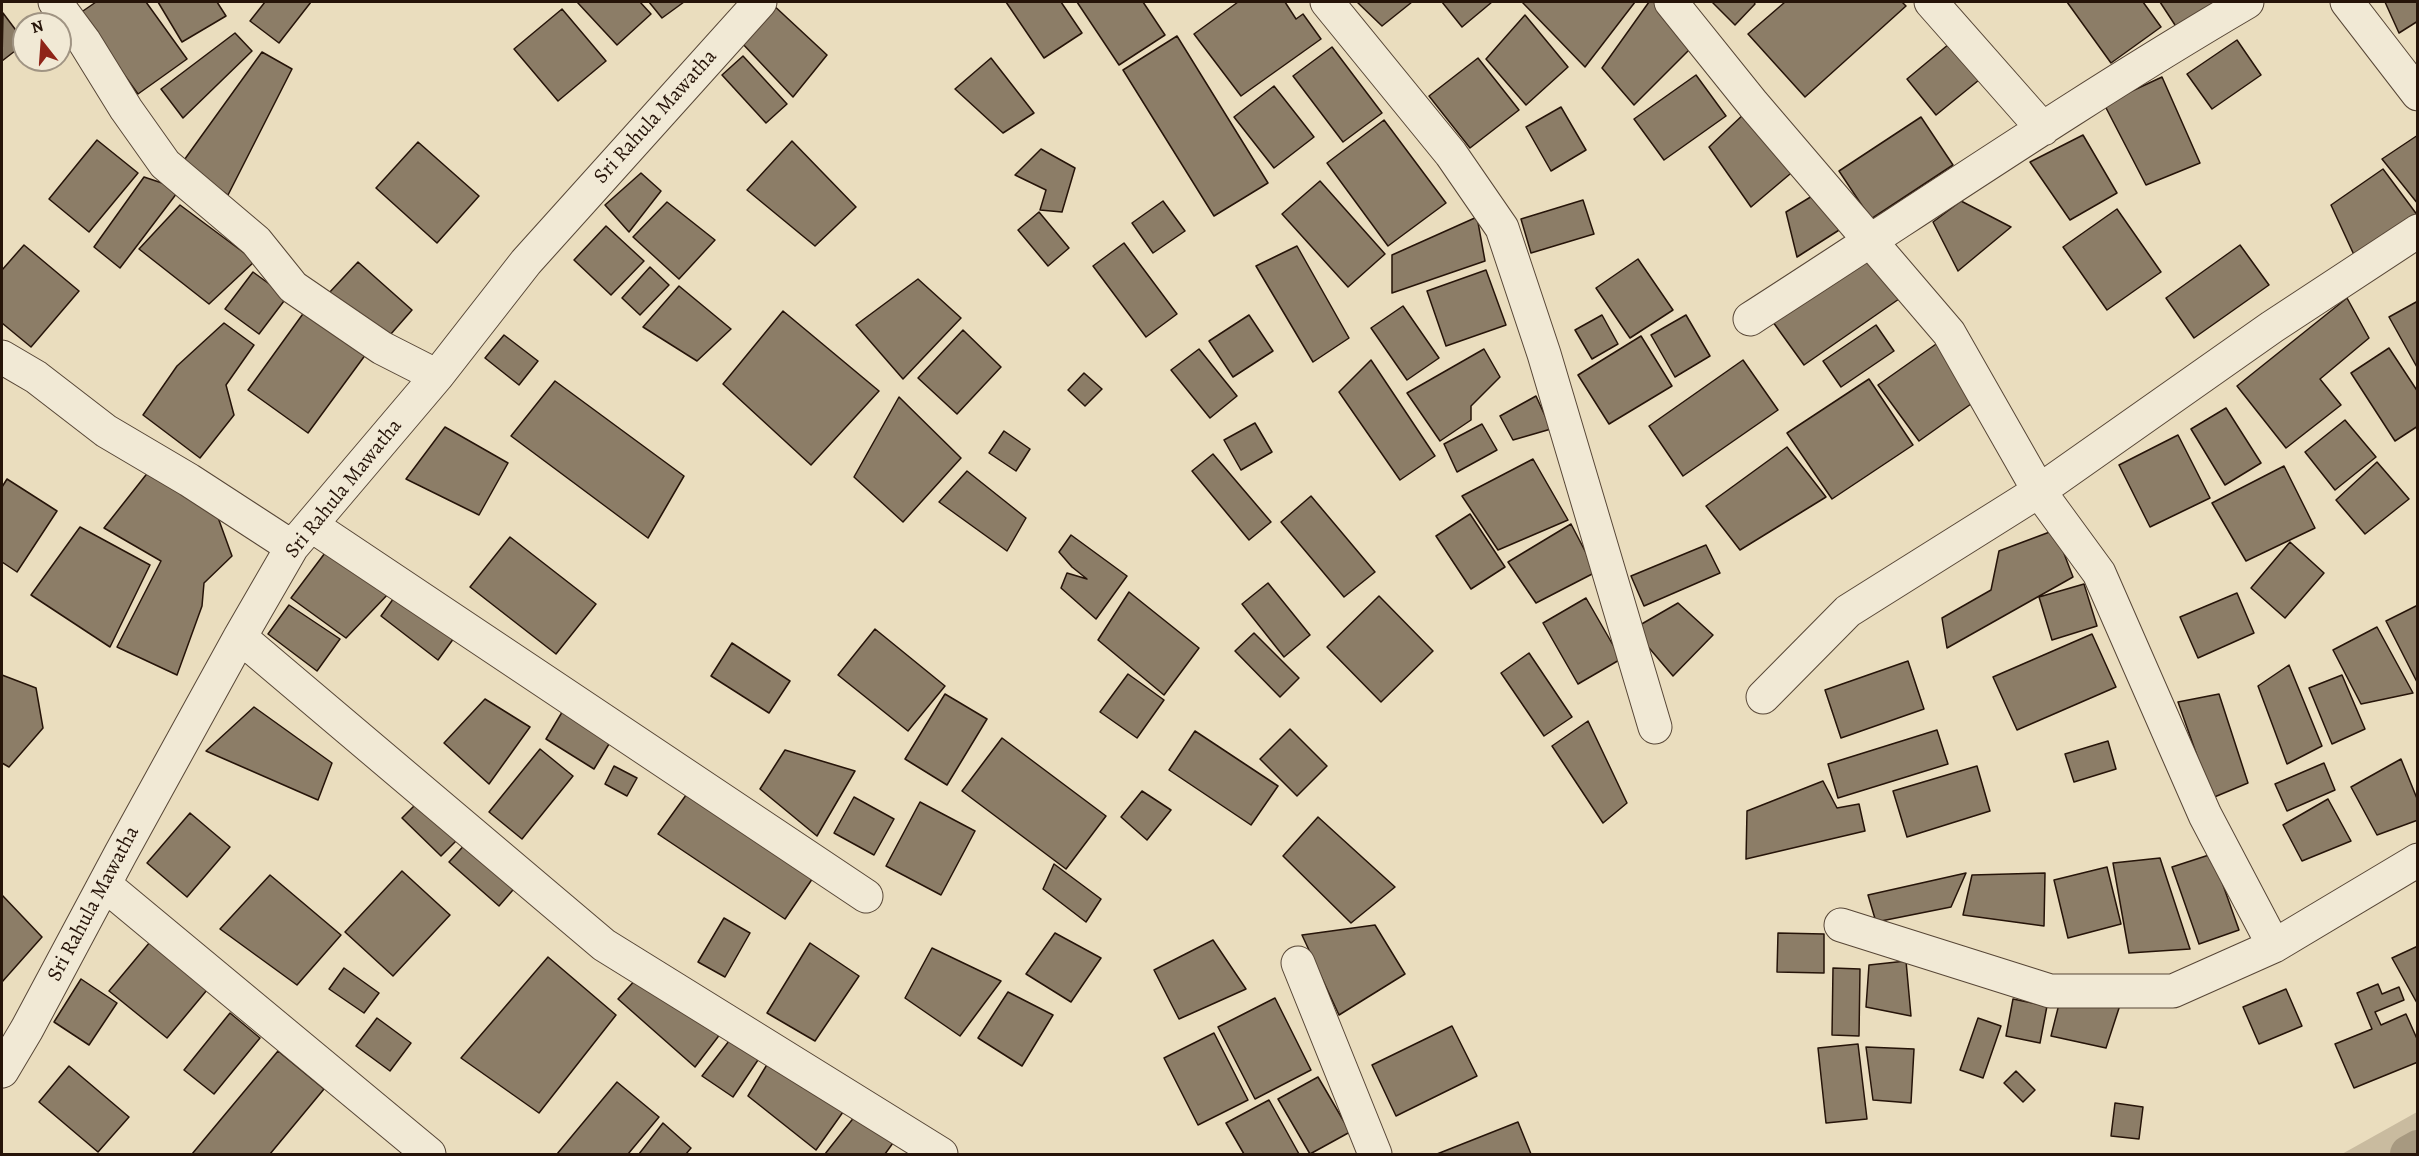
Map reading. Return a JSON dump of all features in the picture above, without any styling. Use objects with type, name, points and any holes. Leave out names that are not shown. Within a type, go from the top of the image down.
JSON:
[{"type":"street","points":[[55,2],[84,41],[126,110],[165,164],[256,241],[293,287],[382,348],[437,376]]},
{"type":"street","name":"Sri Rahula Mawatha","points":[[2,1071],[240,637],[302,536],[437,376],[526,262],[760,2]]},
{"type":"street","points":[[1327,2],[1451,154],[1502,228],[1544,354],[1655,728]]},
{"type":"street","points":[[1671,2],[1754,104],[1949,333],[2039,491],[2099,573],[2205,815],[2274,946]]},
{"type":"street","points":[[1931,2],[2043,129]]},
{"type":"street","points":[[1750,319],[2191,34],[2247,2]]},
{"type":"street","points":[[2347,2],[2418,94]]},
{"type":"street","points":[[1763,698],[1848,611],[2039,491],[2272,327],[2418,231]]},
{"type":"street","points":[[2,357],[36,378],[106,431],[189,480],[302,536],[866,896]]},
{"type":"street","points":[[240,637],[604,945],[941,1155]]},
{"type":"street","points":[[1841,925],[2050,991],[2173,991],[2274,946],[2418,860]]},
{"type":"street","points":[[105,885],[429,1155]]},
{"type":"street","points":[[1298,963],[1369,1153]]},
{"type":"shaded area","points":[[2417,1112],[2417,1154],[2342,1154]]},
{"type":"building","points":[[96,2],[146,2],[187,59],[138,94],[80,13]]},
{"type":"building","points":[[158,2],[217,2],[226,16],[182,42]]},
{"type":"building","points":[[265,2],[311,2],[279,43],[250,21]]},
{"type":"building","points":[[577,2],[640,2],[651,14],[617,45]]},
{"type":"building","points":[[649,2],[684,2],[662,18]]},
{"type":"building","points":[[770,2],[827,55],[793,97],[740,41]]},
{"type":"building","points":[[1006,2],[1061,2],[1082,33],[1044,58]]},
{"type":"building","points":[[1077,2],[1143,2],[1165,35],[1119,65]]},
{"type":"building","points":[[1238,2],[1285,2],[1296,19],[1303,14],[1321,39],[1241,96],[1194,34]]},
{"type":"building","points":[[1357,2],[1412,2],[1382,26]]},
{"type":"building","points":[[1442,2],[1492,2],[1462,27]]},
{"type":"building","points":[[1522,2],[1635,2],[1585,67]]},
{"type":"building","points":[[1649,2],[1654,2],[1694,45],[1634,105],[1602,68]]},
{"type":"building","points":[[1712,2],[1754,2],[1755,4],[1735,25]]},
{"type":"building","points":[[1785,2],[1902,2],[1906,6],[1805,97],[1748,34]]},
{"type":"building","points":[[2067,2],[2143,2],[2161,27],[2111,63]]},
{"type":"building","points":[[2160,2],[2218,2],[2177,28]]},
{"type":"building","points":[[2385,2],[2418,2],[2418,21],[2399,33]]},
{"type":"building","points":[[562,9],[606,61],[558,101],[514,49]]},
{"type":"building","points":[[3,13],[12,25],[12,53],[2,61]]},
{"type":"building","points":[[1525,15],[1568,67],[1526,105],[1486,59]]},
{"type":"building","points":[[235,33],[252,51],[183,118],[161,89]]},
{"type":"building","points":[[1177,36],[1268,183],[1214,216],[1123,70]]},
{"type":"building","points":[[2237,40],[2261,75],[2212,109],[2187,74]]},
{"type":"building","points":[[1949,44],[1979,80],[1936,115],[1907,79]]},
{"type":"building","points":[[1332,47],[1382,113],[1343,142],[1293,76]]},
{"type":"building","points":[[262,52],[292,69],[228,195],[182,163]]},
{"type":"building","points":[[743,56],[787,104],[766,123],[722,75]]},
{"type":"building","points":[[991,58],[1034,113],[1003,133],[955,89]]},
{"type":"building","points":[[1478,58],[1519,110],[1470,148],[1429,96]]},
{"type":"building","points":[[1696,75],[1726,116],[1664,160],[1634,119]]},
{"type":"building","points":[[2162,77],[2200,163],[2146,185],[2104,104]]},
{"type":"building","points":[[1274,86],[1314,137],[1274,168],[1234,117]]},
{"type":"building","points":[[1561,107],[1586,150],[1551,171],[1526,127]]},
{"type":"building","points":[[1746,112],[1803,163],[1751,207],[1709,147]]},
{"type":"building","points":[[1921,117],[1953,165],[1871,219],[1839,171]]},
{"type":"building","points":[[1384,120],[1446,203],[1388,246],[1327,163]]},
{"type":"building","points":[[2083,135],[2117,193],[2070,220],[2030,162]]},
{"type":"building","points":[[2418,135],[2418,204],[2382,159]]},
{"type":"building","points":[[97,140],[138,173],[89,232],[49,199]]},
{"type":"building","points":[[792,141],[856,207],[815,246],[747,190]]},
{"type":"building","points":[[418,142],[479,196],[437,243],[376,188]]},
{"type":"building","points":[[1041,149],[1075,168],[1062,212],[1040,210],[1046,190],[1015,175]]},
{"type":"building","points":[[2383,169],[2418,216],[2355,257],[2331,205]]},
{"type":"building","points":[[641,173],[661,191],[629,232],[605,205]]},
{"type":"building","points":[[144,177],[180,189],[120,268],[94,247]]},
{"type":"building","points":[[1320,181],[1385,254],[1348,287],[1282,214]]},
{"type":"building","points":[[1822,190],[1847,225],[1797,257],[1786,212]]},
{"type":"building","points":[[1583,200],[1594,234],[1531,253],[1521,219]]},
{"type":"building","points":[[1163,201],[1185,231],[1153,253],[1132,223]]},
{"type":"building","points":[[1961,201],[2011,227],[1958,271],[1933,222]]},
{"type":"building","points":[[667,202],[715,240],[679,279],[633,237]]},
{"type":"building","points":[[180,205],[255,261],[209,304],[139,249]]},
{"type":"building","points":[[2117,209],[2161,272],[2107,310],[2063,247]]},
{"type":"building","points":[[1039,212],[1069,248],[1048,266],[1018,230]]},
{"type":"building","points":[[1477,217],[1485,261],[1392,293],[1392,255]]},
{"type":"building","points":[[606,226],[644,261],[611,295],[574,260]]},
{"type":"building","points":[[1124,243],[1177,314],[1146,337],[1093,266]]},
{"type":"building","points":[[24,245],[79,291],[31,347],[2,323],[2,270]]},
{"type":"building","points":[[2240,245],[2269,285],[2194,338],[2166,298]]},
{"type":"building","points":[[1297,246],[1349,338],[1313,362],[1256,266]]},
{"type":"building","points":[[1868,256],[1899,299],[1804,365],[1773,322]]},
{"type":"building","points":[[1638,259],[1673,310],[1630,338],[1596,288]]},
{"type":"building","points":[[358,262],[412,310],[383,343],[328,294]]},
{"type":"building","points":[[650,267],[669,285],[640,315],[622,298]]},
{"type":"building","points":[[1486,270],[1506,325],[1446,346],[1427,291]]},
{"type":"building","points":[[253,272],[287,297],[259,334],[225,309]]},
{"type":"building","points":[[918,279],[961,318],[903,379],[856,325]]},
{"type":"building","points":[[679,286],[731,329],[697,361],[643,327]]},
{"type":"building","points":[[2347,298],[2369,338],[2320,379],[2341,405],[2286,448],[2237,386]]},
{"type":"building","points":[[2418,301],[2418,369],[2389,317]]},
{"type":"building","points":[[1403,306],[1439,358],[1407,380],[1371,328]]},
{"type":"building","points":[[305,311],[366,354],[308,433],[248,390]]},
{"type":"building","points":[[783,311],[879,391],[811,465],[723,384]]},
{"type":"building","points":[[1249,315],[1273,351],[1233,377],[1209,341]]},
{"type":"building","points":[[1602,315],[1618,344],[1592,359],[1575,330]]},
{"type":"building","points":[[1686,315],[1710,356],[1675,377],[1651,335]]},
{"type":"building","points":[[224,323],[254,345],[226,385],[234,415],[200,458],[143,415],[177,366]]},
{"type":"building","points":[[1876,325],[1894,351],[1841,387],[1823,361]]},
{"type":"building","points":[[963,330],[1001,367],[957,414],[918,378]]},
{"type":"building","points":[[504,335],[538,361],[519,385],[485,358]]},
{"type":"building","points":[[1641,336],[1672,386],[1609,424],[1578,375]]},
{"type":"building","points":[[1939,342],[1978,399],[1919,441],[1878,385]]},
{"type":"building","points":[[2389,348],[2418,392],[2418,426],[2395,441],[2351,373]]},
{"type":"building","points":[[1199,349],[1237,396],[1210,418],[1171,370]]},
{"type":"building","points":[[1484,349],[1500,377],[1471,406],[1471,420],[1440,441],[1407,393]]},
{"type":"building","points":[[1371,360],[1435,456],[1400,480],[1339,392]]},
{"type":"building","points":[[1743,360],[1778,410],[1683,476],[1649,426]]},
{"type":"building","points":[[1084,373],[1102,389],[1085,406],[1068,390]]},
{"type":"building","points":[[1869,379],[1913,445],[1832,499],[1787,433]]},
{"type":"building","points":[[555,381],[684,476],[648,538],[511,436]]},
{"type":"building","points":[[1536,396],[1551,429],[1513,440],[1500,416]]},
{"type":"building","points":[[899,397],[961,458],[903,522],[854,477]]},
{"type":"building","points":[[2226,408],[2261,463],[2225,485],[2191,429]]},
{"type":"building","points":[[2345,420],[2376,457],[2335,490],[2305,452]]},
{"type":"building","points":[[1255,423],[1272,452],[1241,470],[1224,440]]},
{"type":"building","points":[[1482,424],[1497,450],[1457,472],[1444,444]]},
{"type":"building","points":[[445,427],[508,463],[479,515],[406,479]]},
{"type":"building","points":[[1004,431],[1030,449],[1016,471],[989,453]]},
{"type":"building","points":[[2178,435],[2210,498],[2150,527],[2119,465]]},
{"type":"building","points":[[1787,447],[1826,497],[1740,550],[1706,506]]},
{"type":"building","points":[[1213,454],[1271,522],[1249,540],[1192,471]]},
{"type":"building","points":[[1533,459],[1568,520],[1498,550],[1462,496]]},
{"type":"building","points":[[2377,462],[2409,499],[2365,534],[2336,500]]},
{"type":"building","points":[[153,466],[216,512],[232,556],[204,583],[202,606],[177,675],[117,647],[161,561],[104,528]]},
{"type":"building","points":[[2284,466],[2315,528],[2246,561],[2212,503]]},
{"type":"building","points":[[967,471],[1026,518],[1007,551],[939,502]]},
{"type":"building","points":[[7,479],[57,511],[17,572],[2,562],[2,487]]},
{"type":"building","points":[[1311,496],[1375,572],[1344,597],[1281,522]]},
{"type":"building","points":[[1470,514],[1505,567],[1471,589],[1436,536]]},
{"type":"building","points":[[1571,524],[1596,572],[1536,603],[1508,562]]},
{"type":"building","points":[[80,527],[150,565],[110,647],[31,595]]},
{"type":"building","points":[[2055,530],[2073,577],[1947,648],[1942,618],[1991,590],[1999,551]]},
{"type":"building","points":[[1071,535],[1127,576],[1096,619],[1061,588],[1067,573],[1087,579],[1059,552]]},
{"type":"building","points":[[510,537],[596,604],[556,654],[470,587]]},
{"type":"building","points":[[2290,542],[2324,573],[2285,618],[2251,588]]},
{"type":"building","points":[[1706,545],[1720,573],[1644,606],[1631,576]]},
{"type":"building","points":[[328,549],[391,591],[346,638],[291,598]]},
{"type":"building","points":[[1268,583],[1310,635],[1284,657],[1242,604]]},
{"type":"building","points":[[2084,584],[2097,626],[2052,640],[2039,597]]},
{"type":"building","points":[[1129,592],[1199,648],[1164,695],[1098,640]]},
{"type":"building","points":[[2237,593],[2254,633],[2198,658],[2180,617]]},
{"type":"building","points":[[396,595],[454,638],[438,660],[381,616]]},
{"type":"building","points":[[1379,596],[1433,651],[1381,702],[1327,647]]},
{"type":"building","points":[[1586,598],[1621,659],[1578,684],[1543,623]]},
{"type":"building","points":[[1678,603],[1713,635],[1673,676],[1633,629]]},
{"type":"building","points":[[289,605],[340,639],[317,671],[268,634]]},
{"type":"building","points":[[2418,605],[2418,684],[2386,621]]},
{"type":"building","points":[[2377,627],[2413,693],[2361,704],[2333,650]]},
{"type":"building","points":[[875,629],[945,686],[908,731],[838,675]]},
{"type":"building","points":[[1254,633],[1299,678],[1280,697],[1235,651]]},
{"type":"building","points":[[2092,634],[2116,687],[2017,730],[1993,677]]},
{"type":"building","points":[[732,643],[790,681],[769,713],[711,676]]},
{"type":"building","points":[[1529,653],[1572,717],[1544,736],[1501,673]]},
{"type":"building","points":[[1908,661],[1924,709],[1841,738],[1825,690]]},
{"type":"building","points":[[2289,665],[2322,746],[2287,764],[2258,686]]},
{"type":"building","points":[[1128,674],[1164,700],[1137,738],[1100,712]]},
{"type":"building","points":[[2,675],[36,688],[43,728],[9,767],[2,763]]},
{"type":"building","points":[[2342,675],[2365,729],[2332,744],[2309,688]]},
{"type":"building","points":[[945,694],[987,719],[947,785],[905,759]]},
{"type":"building","points":[[2219,694],[2248,783],[2212,798],[2178,702]]},
{"type":"building","points":[[485,699],[530,727],[489,784],[444,743]]},
{"type":"building","points":[[567,704],[615,734],[594,769],[546,739]]},
{"type":"building","points":[[254,707],[332,763],[318,800],[206,751]]},
{"type":"building","points":[[1588,721],[1627,803],[1603,823],[1552,746]]},
{"type":"building","points":[[1290,729],[1327,766],[1297,796],[1260,759]]},
{"type":"building","points":[[1937,730],[1948,764],[1838,798],[1828,764]]},
{"type":"building","points":[[1195,731],[1278,786],[1251,825],[1169,770]]},
{"type":"building","points":[[1002,738],[1106,816],[1066,869],[962,791]]},
{"type":"building","points":[[2108,741],[2116,769],[2074,782],[2065,754]]},
{"type":"building","points":[[540,749],[573,776],[522,839],[489,812]]},
{"type":"building","points":[[785,750],[855,771],[817,836],[760,789]]},
{"type":"building","points":[[2401,759],[2418,801],[2418,820],[2377,835],[2351,787]]},
{"type":"building","points":[[2324,763],[2335,790],[2287,811],[2275,784]]},
{"type":"building","points":[[614,766],[637,778],[627,796],[605,784]]},
{"type":"building","points":[[1977,766],[1990,811],[1907,837],[1893,791]]},
{"type":"building","points":[[1823,781],[1837,808],[1859,804],[1865,831],[1746,859],[1747,811]]},
{"type":"building","points":[[689,791],[819,869],[785,919],[658,834]]},
{"type":"building","points":[[1142,791],[1171,810],[1147,840],[1121,817]]},
{"type":"building","points":[[854,797],[894,819],[874,855],[834,833]]},
{"type":"building","points":[[422,798],[461,836],[441,856],[402,818]]},
{"type":"building","points":[[2328,799],[2351,841],[2302,861],[2283,825]]},
{"type":"building","points":[[920,802],[975,831],[941,895],[886,866]]},
{"type":"building","points":[[190,813],[230,847],[187,897],[147,863]]},
{"type":"building","points":[[1318,817],[1395,887],[1351,923],[1283,856]]},
{"type":"building","points":[[469,840],[519,883],[499,906],[449,862]]},
{"type":"building","points":[[2212,854],[2239,930],[2199,944],[2172,867]]},
{"type":"building","points":[[2160,858],[2190,949],[2129,953],[2113,863]]},
{"type":"building","points":[[1054,864],[1101,899],[1086,922],[1043,889]]},
{"type":"building","points":[[2107,867],[2121,924],[2068,938],[2054,880]]},
{"type":"building","points":[[402,871],[450,915],[393,976],[345,932]]},
{"type":"building","points":[[1966,873],[1951,907],[1876,922],[1868,895]]},
{"type":"building","points":[[2045,873],[2044,926],[1963,915],[1972,875]]},
{"type":"building","points":[[270,875],[341,935],[297,985],[220,929]]},
{"type":"building","points":[[2,895],[42,937],[2,982]]},
{"type":"building","points":[[724,918],[750,933],[725,977],[698,962]]},
{"type":"building","points":[[1375,925],[1405,974],[1339,1015],[1302,935]]},
{"type":"building","points":[[1055,933],[1101,958],[1071,1002],[1026,974]]},
{"type":"building","points":[[1778,933],[1824,934],[1824,973],[1777,972]]},
{"type":"building","points":[[1213,940],[1246,989],[1179,1019],[1154,970]]},
{"type":"building","points":[[150,942],[207,990],[167,1038],[109,991]]},
{"type":"building","points":[[810,943],[859,976],[815,1041],[767,1013]]},
{"type":"building","points":[[2418,946],[2418,1003],[2417,1003],[2392,958]]},
{"type":"building","points":[[932,948],[1001,981],[960,1036],[905,998]]},
{"type":"building","points":[[548,957],[616,1015],[539,1113],[461,1058]]},
{"type":"building","points":[[1906,961],[1911,1016],[1866,1007],[1869,965]]},
{"type":"building","points":[[344,968],[379,993],[364,1013],[329,989]]},
{"type":"building","points":[[1833,968],[1860,969],[1859,1036],[1832,1035]]},
{"type":"building","points":[[637,978],[724,1029],[695,1067],[618,999]]},
{"type":"building","points":[[81,979],[117,1003],[89,1045],[54,1022]]},
{"type":"building","points":[[2378,984],[2382,994],[2399,987],[2404,1000],[2375,1012],[2381,1025],[2406,1014],[2418,1041],[2418,1062],[2354,1088],[2335,1044],[2372,1029],[2357,993]]},
{"type":"building","points":[[2286,989],[2302,1026],[2259,1044],[2243,1007]]},
{"type":"building","points":[[1008,992],[1053,1015],[1022,1066],[978,1038]]},
{"type":"building","points":[[1275,998],[1311,1070],[1255,1099],[1218,1027]]},
{"type":"building","points":[[2013,999],[2047,1006],[2040,1043],[2006,1036]]},
{"type":"building","points":[[2060,1000],[2121,1002],[2106,1048],[2051,1036]]},
{"type":"building","points":[[230,1013],[260,1038],[214,1094],[184,1070]]},
{"type":"building","points":[[377,1018],[411,1043],[390,1071],[356,1046]]},
{"type":"building","points":[[1978,1018],[2001,1026],[1983,1078],[1960,1070]]},
{"type":"building","points":[[1452,1026],[1477,1076],[1396,1116],[1372,1065]]},
{"type":"building","points":[[1214,1033],[1248,1100],[1198,1125],[1164,1058]]},
{"type":"building","points":[[729,1041],[760,1057],[733,1097],[702,1076]]},
{"type":"building","points":[[1858,1044],[1867,1119],[1826,1123],[1818,1048]]},
{"type":"building","points":[[1866,1047],[1914,1049],[1911,1103],[1873,1100]]},
{"type":"building","points":[[278,1051],[324,1089],[270,1154],[192,1154]]},
{"type":"building","points":[[771,1058],[848,1105],[816,1150],[748,1096]]},
{"type":"building","points":[[69,1066],[129,1117],[98,1152],[39,1102]]},
{"type":"building","points":[[2016,1071],[2035,1090],[2023,1102],[2004,1083]]},
{"type":"building","points":[[1318,1077],[1350,1132],[1310,1154],[1278,1099]]},
{"type":"building","points":[[617,1082],[659,1117],[628,1154],[557,1154]]},
{"type":"building","points":[[1269,1100],[1299,1154],[1244,1154],[1226,1123]]},
{"type":"building","points":[[2115,1103],[2143,1107],[2139,1139],[2111,1136]]},
{"type":"building","points":[[859,1111],[898,1136],[885,1154],[825,1154]]},
{"type":"building","points":[[1518,1122],[1531,1154],[1437,1154]]},
{"type":"building","points":[[663,1123],[691,1148],[686,1154],[639,1154]]},
{"type":"waterway","points":[[2409,1154],[2418,1149]]}]
